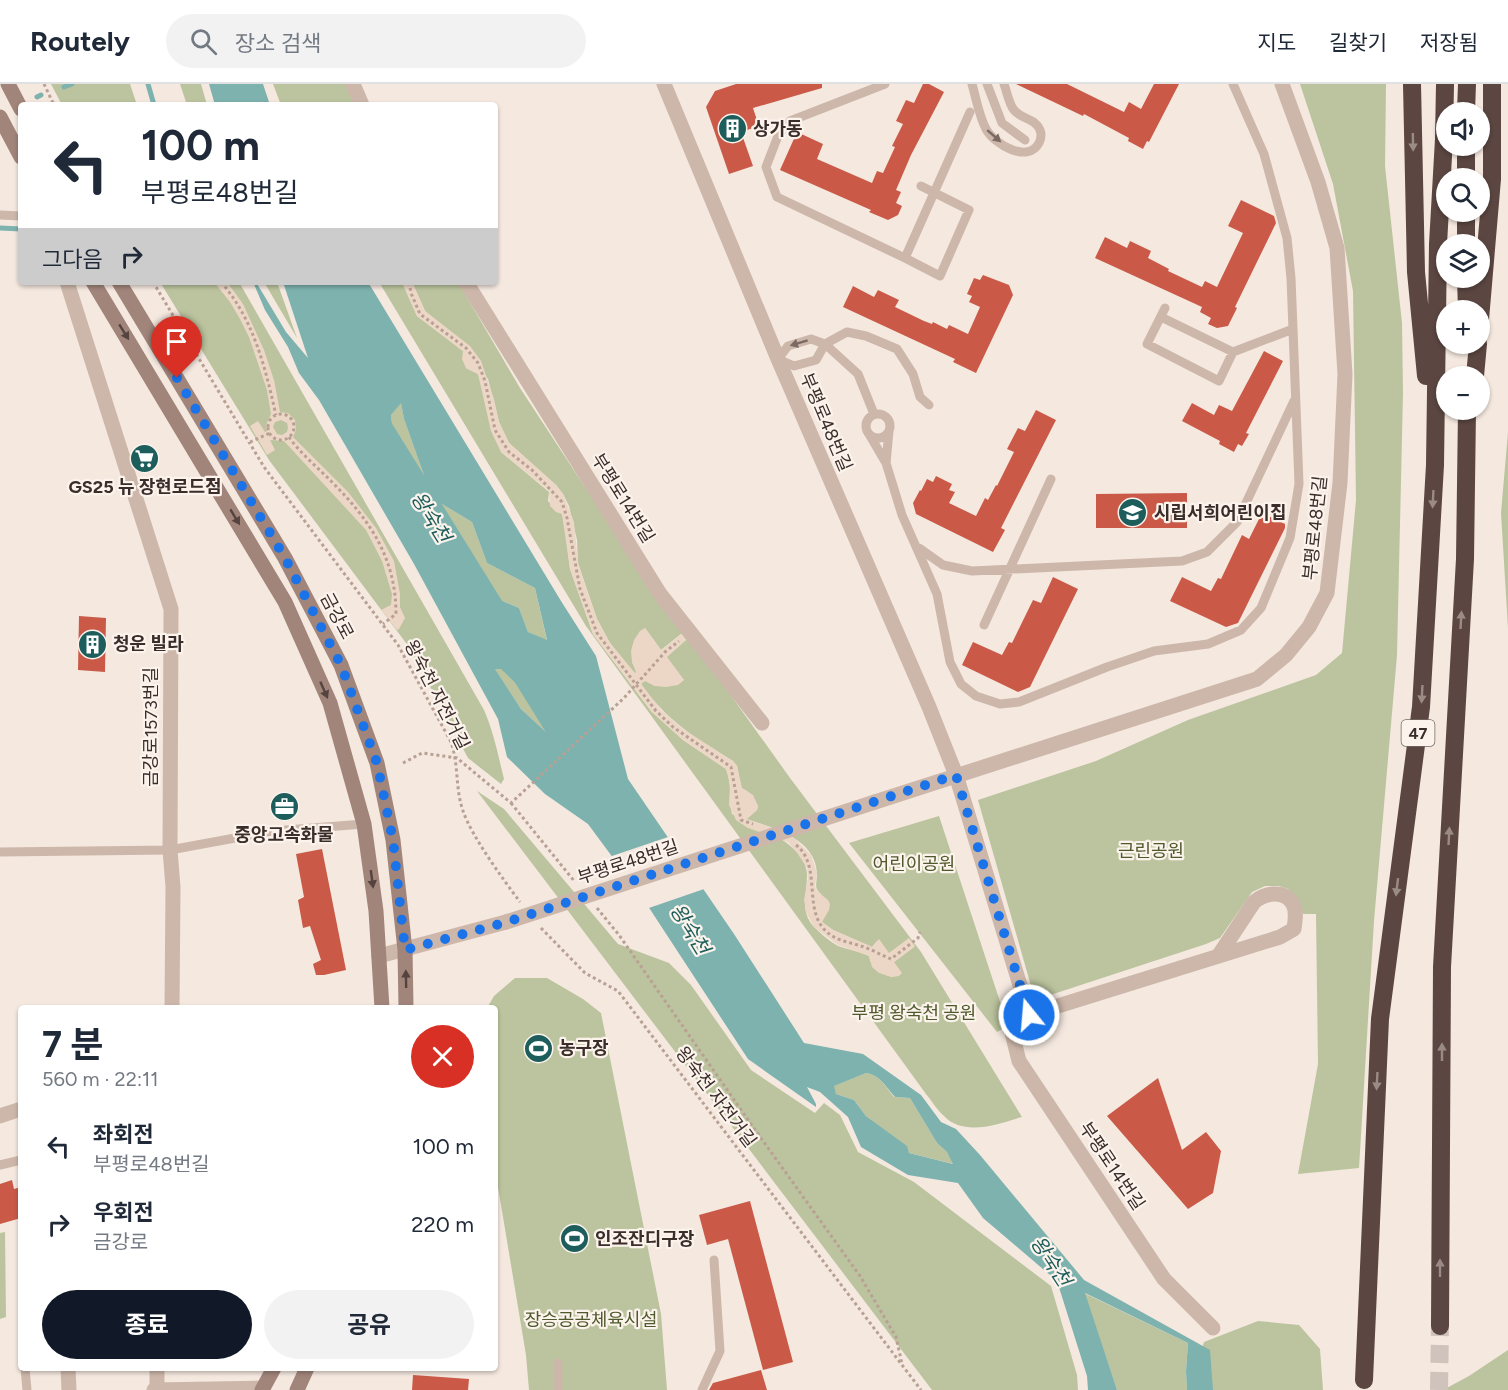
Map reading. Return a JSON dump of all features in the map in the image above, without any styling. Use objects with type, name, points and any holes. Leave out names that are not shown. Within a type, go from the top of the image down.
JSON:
[{"type":"highway","points":[[1412,84],[1416,272],[1435,465]]},
{"type":"highway","name":"47","points":[[1364,1380],[1380,1019],[1421,707],[1435,465],[1438,244],[1445,84]]},
{"type":"highway","points":[[1466,102],[1467,84]]},
{"type":"highway","points":[[1482,300],[1492,178],[1492,84]]},
{"type":"highway","name":"47","points":[[1440,1326],[1442,967],[1465,559],[1467,420]]},
{"type":"highway","points":[[1468,462],[1471,420]]},
{"type":"main road","points":[[8,84],[18,103]]},
{"type":"main road","points":[[0,117],[18,151]]},
{"type":"main road","points":[[95,285],[285,602],[330,703],[364,824],[376,911],[382,1005]]},
{"type":"main road","name":"금강로","points":[[121,285],[285,558],[341,665],[377,763],[393,840],[405,950],[406,1005]]},
{"type":"main road","points":[[263,1389],[272,1371]]},
{"type":"main road","points":[[297,1390],[306,1371]]},
{"type":"street","points":[[353,84],[361,102]]},
{"type":"street","name":"부평로48번길","points":[[663,84],[956,775]]},
{"type":"street","name":"부평로48번길","points":[[379,956],[507,922],[1257,679],[1286,656],[1309,627],[1327,593],[1340,483],[1345,374],[1337,248],[1318,182],[1282,84]]},
{"type":"street","name":"금강로1573번길","points":[[68,285],[171,609],[172,1005]]},
{"type":"street","name":"부평로14번길","points":[[468,285],[660,594],[762,723]]},
{"type":"street","points":[[956,775],[1029,1015],[1280,937],[1294,929],[1293,904],[1283,895],[1261,896],[1254,902],[1219,955]]},
{"type":"street","name":"부평로14번길","points":[[1029,1015],[1012,1033],[1019,1061],[1164,1279],[1213,1328]]},
{"type":"street","points":[[0,1116],[18,1111]]},
{"type":"street","points":[[68,1371],[69,1390]]},
{"type":"street","points":[[157,1371],[156,1390],[263,1389]]},
{"type":"lane","points":[[885,84],[790,121],[778,136],[766,167],[777,197],[940,276],[969,210],[921,186]]},
{"type":"lane","points":[[972,84],[986,129],[993,137],[1013,151],[1026,153],[1036,149],[1041,139],[1040,129],[1035,123],[1014,111],[1004,84]]},
{"type":"lane","points":[[987,84],[1002,123],[1024,140]]},
{"type":"lane","points":[[885,463],[889,431],[888,419],[882,414],[874,414],[866,423],[869,434],[885,463],[902,515],[937,594],[950,663],[961,684],[976,696],[1000,704],[1019,702],[1154,651],[1208,644],[1241,630],[1261,608],[1290,538],[1299,484],[1287,238],[1264,154],[1233,84]]},
{"type":"lane","points":[[905,258],[970,112]]},
{"type":"lane","points":[[0,215],[18,216]]},
{"type":"lane","points":[[1165,308],[1147,344],[1219,381],[1233,352],[1293,329]]},
{"type":"lane","points":[[1161,317],[1233,352]]},
{"type":"lane","points":[[874,414],[858,374],[825,344],[811,339],[788,346],[778,359],[794,366],[816,360],[825,344],[847,332],[866,336],[897,349],[912,374],[920,397],[929,405]]},
{"type":"lane","points":[[918,548],[943,565],[972,571],[1182,561],[1207,552],[1237,522],[1295,399]]},
{"type":"lane","points":[[869,434],[880,438],[889,431]]},
{"type":"lane","points":[[984,626],[1052,479]]},
{"type":"lane","points":[[0,852],[170,850],[273,831],[364,824]]},
{"type":"lane","points":[[0,1165],[18,1161]]},
{"type":"lane","points":[[702,1390],[720,1351],[714,1260]]},
{"type":"lane","points":[[558,1363],[558,1390]]},
{"type":"lane","points":[[25,1371],[27,1390]]},
{"type":"path","points":[[44,84],[53,102]]},
{"type":"path","name":"왕숙천 자전거길","points":[[155,285],[264,467],[398,645],[451,742],[457,758],[456,782],[463,812],[477,838],[523,906]]},
{"type":"path","points":[[224,285],[237,301],[248,322],[266,368],[276,415]]},
{"type":"path","points":[[410,285],[420,314],[466,348],[478,363],[495,430],[509,452],[532,470],[562,502],[580,589],[597,633],[656,711],[673,727],[731,767],[741,820],[762,828]]},
{"type":"path","points":[[276,415],[269,423],[270,433],[277,439],[289,437]]},
{"type":"path","points":[[276,415],[288,416],[293,422],[293,430],[289,437]]},
{"type":"path","points":[[249,443],[270,433]]},
{"type":"path","points":[[289,437],[367,520],[377,537],[385,555],[396,596],[396,614],[383,624]]},
{"type":"path","points":[[511,803],[624,698],[665,652]]},
{"type":"path","points":[[403,763],[422,753],[457,758],[511,803],[582,890]]},
{"type":"path","points":[[790,840],[803,851],[811,870],[811,897],[819,924],[833,937],[863,946],[891,959],[918,938],[920,932]]},
{"type":"path","points":[[597,908],[619,935],[860,1276],[896,1337],[903,1366]]},
{"type":"path","name":"왕숙천 자전거길","points":[[536,922],[585,972],[618,991],[921,1390]]},
{"type":"green space","points":[[51,84],[130,84],[136,102],[60,102]]},
{"type":"green space","points":[[180,84],[201,84],[206,102],[186,102]]},
{"type":"green space","points":[[273,84],[346,84],[354,102],[280,102]]},
{"type":"green space","name":"근린공원","points":[[1300,84],[1386,84],[1385,166],[1402,323],[1403,393],[1397,655],[1374,921],[1359,1168],[1298,1174],[1318,1064],[1316,914],[1303,914],[1294,895],[1288,889],[1279,886],[1265,886],[1252,892],[1220,938],[1035,1000],[978,800],[1096,761],[1188,720],[1316,675],[1342,653],[1356,500],[1353,291],[1333,184]]},
{"type":"green space","points":[[162,285],[241,285],[484,710],[504,779],[501,784],[468,758],[409,647],[269,460]]},
{"type":"green space","points":[[266,285],[278,285],[297,338]]},
{"type":"green space","name":"부평 왕숙천 공원","points":[[381,285],[403,285],[417,316],[463,351],[466,368],[478,374],[501,452],[549,492],[548,501],[562,514],[570,569],[593,634],[651,711],[683,740],[726,769],[732,814],[767,830],[790,845],[799,855],[805,865],[806,911],[812,925],[838,946],[869,956],[877,970],[892,977],[894,962],[914,947],[909,939],[889,954],[877,941],[872,947],[833,930],[822,922],[822,895],[816,888],[815,862],[809,851],[791,836],[746,819],[757,810],[758,806],[747,791],[741,788],[737,766],[733,761],[694,737],[671,718],[641,684],[644,680],[655,686],[684,680],[666,657],[686,640],[681,634],[661,650],[645,628],[632,662],[637,672],[635,674],[610,643],[597,619],[578,563],[577,540],[569,506],[563,494],[509,443],[499,422],[488,379],[437,321],[425,311],[413,285],[460,285],[520,388],[617,536],[790,778],[921,952],[1022,1117],[982,1127],[971,1127],[961,1126],[944,1116],[586,626]]},
{"type":"green space","points":[[401,402],[404,419],[432,498],[472,522],[487,563],[535,588],[547,641],[528,632],[519,608],[491,596],[459,552],[420,516],[398,476],[391,415]]},
{"type":"green space","points":[[1508,432],[1508,628],[1501,513]]},
{"type":"green space","points":[[493,634],[500,636],[530,666],[550,679],[558,702],[568,718],[547,733],[521,709],[494,668],[501,668],[520,686]]},
{"type":"green space","points":[[477,791],[504,809],[618,944],[669,963],[691,985],[751,1070],[815,1113],[824,1103],[840,1115],[858,1152],[914,1182],[1051,1286],[1077,1375],[1078,1390],[932,1390]]},
{"type":"green space","name":"어린이공원","points":[[939,816],[1008,1026],[997,1032],[849,843]]},
{"type":"green space","name":"장승공공체육시설","points":[[515,978],[547,978],[583,999],[601,1013],[661,1314],[667,1390],[529,1390],[526,1355],[498,1187],[498,1005],[489,1005],[494,996]]},
{"type":"green space","points":[[866,1073],[879,1079],[894,1097],[910,1098],[937,1143],[947,1152],[954,1164],[909,1153],[906,1146],[866,1116],[854,1100],[836,1094],[833,1086]]},
{"type":"green space","points":[[5,1232],[6,1317],[0,1319],[0,1233]]},
{"type":"green space","points":[[1084,1293],[1188,1343],[1187,1390],[1117,1390]]},
{"type":"green space","points":[[1258,1321],[1299,1325],[1320,1349],[1323,1390],[1197,1390],[1194,1376],[1204,1342]]},
{"type":"green space","points":[[1508,1350],[1508,1390],[1443,1390],[1469,1376]]},
{"type":"shaded area","points":[[216,285],[229,285],[243,304],[264,350],[274,380],[280,412],[288,413],[295,420],[296,430],[293,437],[348,492],[376,528],[394,561],[400,607],[405,618],[399,629],[397,630],[381,610],[391,605],[392,594],[382,561],[366,530],[284,441],[270,440],[275,450],[267,455],[250,426],[258,421],[265,432],[267,431],[266,425],[271,414],[267,390],[249,337],[240,319]],"holes":[[[281,420],[287,423],[287,432],[282,435],[277,434],[273,427],[275,422]]]},
{"type":"shaded area","points":[[403,285],[413,285],[425,311],[470,346],[481,361],[499,422],[509,443],[563,494],[574,522],[578,563],[597,619],[610,643],[635,673],[631,651],[640,631],[645,628],[661,650],[682,634],[686,640],[667,657],[684,680],[678,685],[666,687],[655,686],[645,681],[641,684],[661,710],[683,729],[733,761],[737,766],[742,788],[753,795],[758,806],[757,810],[747,819],[785,832],[811,855],[817,873],[815,886],[830,904],[822,922],[833,930],[872,947],[879,939],[889,953],[909,938],[915,946],[894,962],[902,973],[899,976],[892,977],[879,973],[872,967],[869,956],[838,945],[814,927],[806,912],[804,900],[808,878],[807,868],[798,854],[788,842],[748,828],[736,820],[729,805],[730,784],[726,769],[683,740],[651,711],[593,634],[570,569],[562,514],[550,506],[549,491],[501,452],[491,431],[478,374],[466,368],[462,359],[463,351],[417,316]]},
{"type":"water","points":[[209,84],[263,84],[269,102],[214,102]]},
{"type":"water","points":[[254,285],[258,285],[286,332],[308,358],[284,285],[370,285],[596,656],[628,779],[734,934],[804,1043],[863,1054],[921,1095],[941,1122],[956,1129],[980,1155],[1084,1280],[1210,1350],[1213,1390],[1187,1390],[1188,1343],[1085,1293],[1117,1390],[1088,1390],[1087,1376],[1057,1281],[983,1218],[958,1183],[908,1175],[861,1147],[848,1117],[820,1092],[807,1087],[816,1107],[748,1059],[642,897],[588,824],[545,794],[507,757],[498,719],[414,564],[319,400],[299,373],[288,347],[265,310]],"holes":[[[401,403],[404,419],[432,498],[472,522],[487,563],[535,588],[547,640],[528,632],[519,608],[491,596],[459,552],[420,516],[398,476],[391,415]],[[493,634],[500,636],[530,666],[550,679],[558,702],[568,718],[546,732],[521,709],[495,669],[501,669],[521,688]],[[866,1073],[879,1079],[895,1097],[910,1098],[937,1143],[947,1152],[953,1164],[909,1153],[907,1146],[866,1116],[854,1100],[836,1094],[834,1086]]]},
{"type":"pier","points":[[671,836],[707,888],[646,909],[609,857]]},
{"type":"building","name":"상가동","points":[[736,84],[822,84],[822,88],[753,108],[759,126],[741,132],[753,166],[729,174],[706,107],[715,91]]},
{"type":"building","points":[[923,84],[929,84],[944,92],[911,155],[896,190],[901,192],[896,203],[902,206],[898,215],[888,220],[869,212],[871,210],[780,170],[797,132],[823,144],[817,159],[872,183],[877,171],[883,173],[895,147],[892,146],[903,124],[896,121],[906,100],[914,103]]},
{"type":"building","points":[[1016,84],[1067,84],[1124,112],[1129,102],[1141,109],[1154,84],[1179,84],[1149,142],[1147,141],[1143,149],[1128,141],[1129,138],[1084,114],[1083,116]]},
{"type":"building","points":[[1241,200],[1274,216],[1276,223],[1228,326],[1217,328],[1208,324],[1211,318],[1200,312],[1202,307],[1095,258],[1105,237],[1127,248],[1130,241],[1151,251],[1148,258],[1169,269],[1168,271],[1202,287],[1205,281],[1217,287],[1243,233],[1228,226]]},
{"type":"building","points":[[983,275],[1009,285],[1013,295],[976,373],[953,362],[955,359],[843,307],[853,286],[874,297],[878,290],[899,300],[895,307],[932,324],[933,322],[947,329],[949,325],[968,334],[980,307],[969,302],[972,296],[967,294],[974,278],[980,280]]},
{"type":"building","points":[[1264,351],[1283,361],[1246,433],[1249,434],[1242,446],[1238,444],[1234,452],[1219,444],[1220,441],[1182,421],[1192,403],[1214,415],[1219,405],[1232,411]]},
{"type":"building","points":[[1036,410],[1056,420],[1001,528],[1005,530],[993,552],[916,514],[913,503],[927,479],[933,482],[936,476],[952,484],[949,490],[955,492],[949,503],[976,516],[985,498],[988,500],[997,486],[1014,452],[1007,449],[1018,428],[1025,431]]},
{"type":"building","points":[[1187,493],[1187,528],[1096,528],[1096,494]]},
{"type":"building","points":[[1262,513],[1285,524],[1285,528],[1238,623],[1226,627],[1170,601],[1182,577],[1211,591],[1218,578],[1221,579],[1242,535],[1249,539]]},
{"type":"building","points":[[1053,577],[1078,589],[1030,687],[1018,692],[962,665],[973,642],[1002,655],[1009,642],[1012,643],[1033,600],[1041,603]]},
{"type":"building","name":"청운 빌라","points":[[79,616],[106,618],[105,672],[78,670]]},
{"type":"building","points":[[322,849],[346,970],[316,975],[313,964],[321,960],[310,926],[303,928],[298,900],[304,897],[296,854]]},
{"type":"building","points":[[1158,1078],[1182,1150],[1206,1132],[1221,1151],[1213,1193],[1188,1209],[1107,1116]]},
{"type":"building","points":[[12,1180],[14,1189],[18,1188],[18,1219],[0,1224],[0,1184]]},
{"type":"building","points":[[750,1201],[793,1362],[763,1370],[728,1239],[707,1245],[699,1215]]},
{"type":"building","points":[[761,1370],[767,1390],[709,1390],[713,1383]]},
{"type":"building","points":[[413,1375],[469,1379],[468,1390],[412,1390]]},
{"type":"waterway","points":[[64,87],[72,84]]},
{"type":"waterway","points":[[148,84],[153,102]]},
{"type":"waterway","points":[[37,97],[41,95]]},
{"type":"waterway","points":[[0,228],[18,229]]},
{"type":"waterway","name":"왕숙천","points":[[374,425],[582,760]]},
{"type":"tunnel","points":[[1439,1390],[1440,1326]]},
{"type":"place","name":"상가동","points":[[732,129]]},
{"type":"place","name":"GS25 뉴 장현로드점","points":[[145,458]]},
{"type":"place","name":"시립서희어린이집","points":[[1133,513]]},
{"type":"place","name":"청운 빌라","points":[[92,644]]},
{"type":"place","name":"중앙고속화물","points":[[284,806]]},
{"type":"place","name":"농구장","points":[[538,1048]]},
{"type":"place","name":"인조잔디구장","points":[[574,1239]]},
{"type":"route","points":[[177,378],[285,558],[341,665],[377,763],[393,840],[405,950],[507,922],[956,775],[1029,1015]]}]
